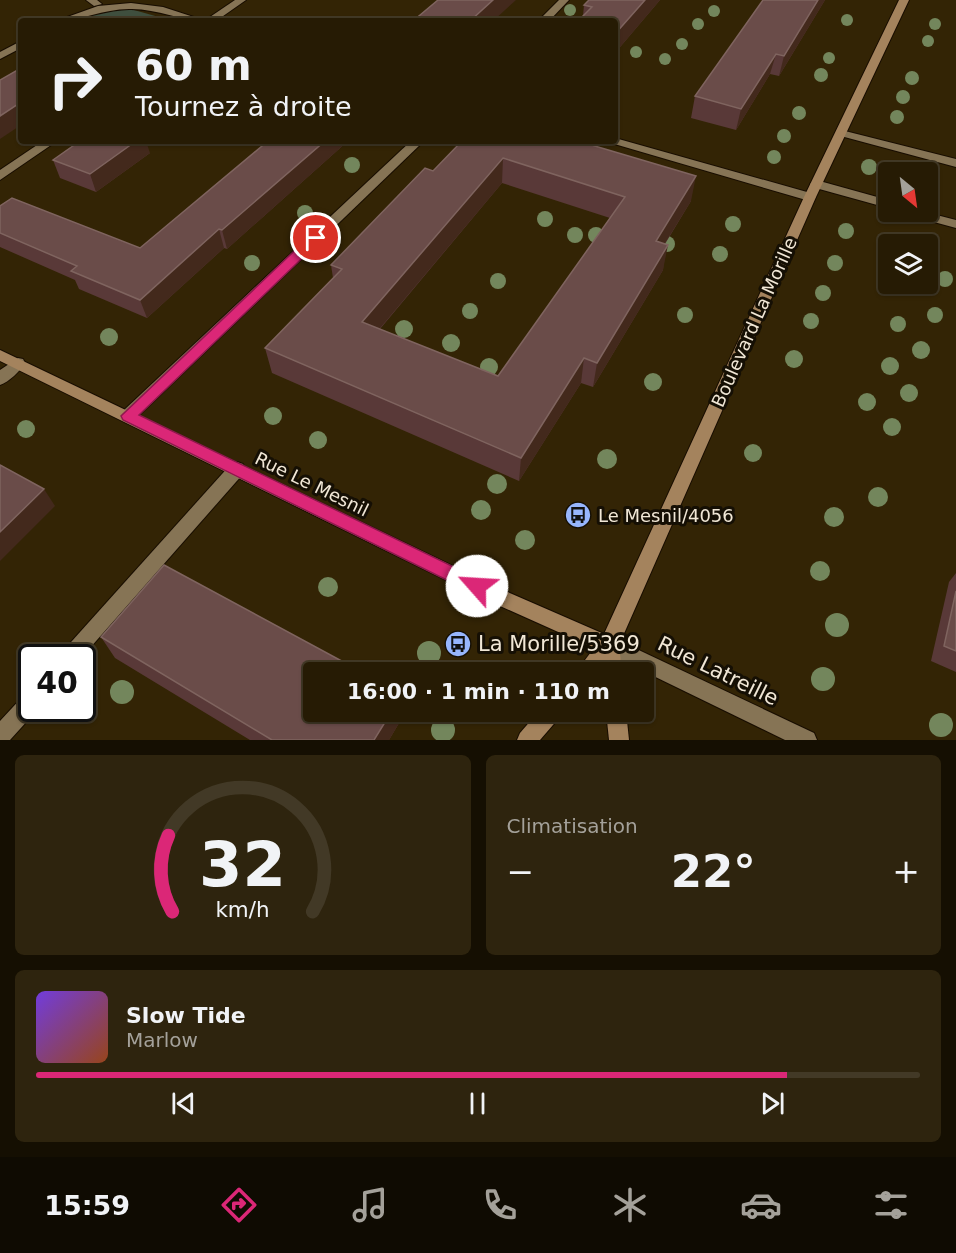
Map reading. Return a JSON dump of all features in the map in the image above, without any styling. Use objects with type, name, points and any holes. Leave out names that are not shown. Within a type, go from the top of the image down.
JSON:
[{"type":"street","points":[[213,18],[241,0]]},
{"type":"street","points":[[546,18],[564,0]]},
{"type":"street","name":"Boulevard La Morille","points":[[595,662],[609,645],[813,190],[904,0]]},
{"type":"street","points":[[67,18],[94,2],[138,2],[191,18]]},
{"type":"street","points":[[0,56],[18,46]]},
{"type":"street","points":[[841,133],[956,163]]},
{"type":"street","points":[[618,142],[813,190],[878,202]]},
{"type":"street","points":[[0,176],[47,144]]},
{"type":"street","points":[[128,416],[415,144]]},
{"type":"street","points":[[938,219],[956,224]]},
{"type":"street","name":"Rue Le Mesnil","points":[[0,355],[497,596],[609,645]]},
{"type":"street","points":[[0,379],[18,363]]},
{"type":"street","points":[[82,644],[237,470]]},
{"type":"street","points":[[609,645],[611,662]]},
{"type":"street","name":"Rue Latreille","points":[[609,645],[807,740]]},
{"type":"street","points":[[4,740],[0,737],[18,717]]},
{"type":"street","points":[[527,740],[543,722]]},
{"type":"street","points":[[617,722],[619,740]]},
{"type":"green space","points":[[117,9],[134,10],[162,18],[85,18],[91,14]]},
{"type":"building","points":[[438,0],[493,0],[473,18],[417,18]]},
{"type":"building","points":[[589,0],[645,0],[618,31],[618,18],[581,18],[592,7],[584,5]]},
{"type":"building","points":[[763,0],[818,0],[784,56],[776,54],[741,109],[695,96]]},
{"type":"building","points":[[18,70],[18,104],[0,116],[0,80]]},
{"type":"building","points":[[76,144],[132,144],[90,174],[53,160]]},
{"type":"building","points":[[264,144],[322,144],[222,230],[219,229],[140,300],[71,271],[77,266],[0,233],[0,206],[12,198],[140,248]]},
{"type":"building","points":[[459,144],[588,144],[696,176],[656,241],[668,245],[597,363],[584,358],[521,458],[265,348],[342,269],[331,265],[425,168],[433,171]],"holes":[[[503,158],[625,197],[498,376],[362,322]]]},
{"type":"building","points":[[0,465],[44,489],[0,532]]},
{"type":"building","points":[[164,565],[343,662],[303,662],[303,722],[385,722],[374,740],[272,740],[101,637]]},
{"type":"building","points":[[956,591],[956,651],[944,646]]},
{"type":"place","name":"Le Mesnil/4056","points":[[578,515]]},
{"type":"place","name":"La Morille/5369","points":[[458,644]]},
{"type":"route","points":[[316,238],[128,416],[477,586]]}]
